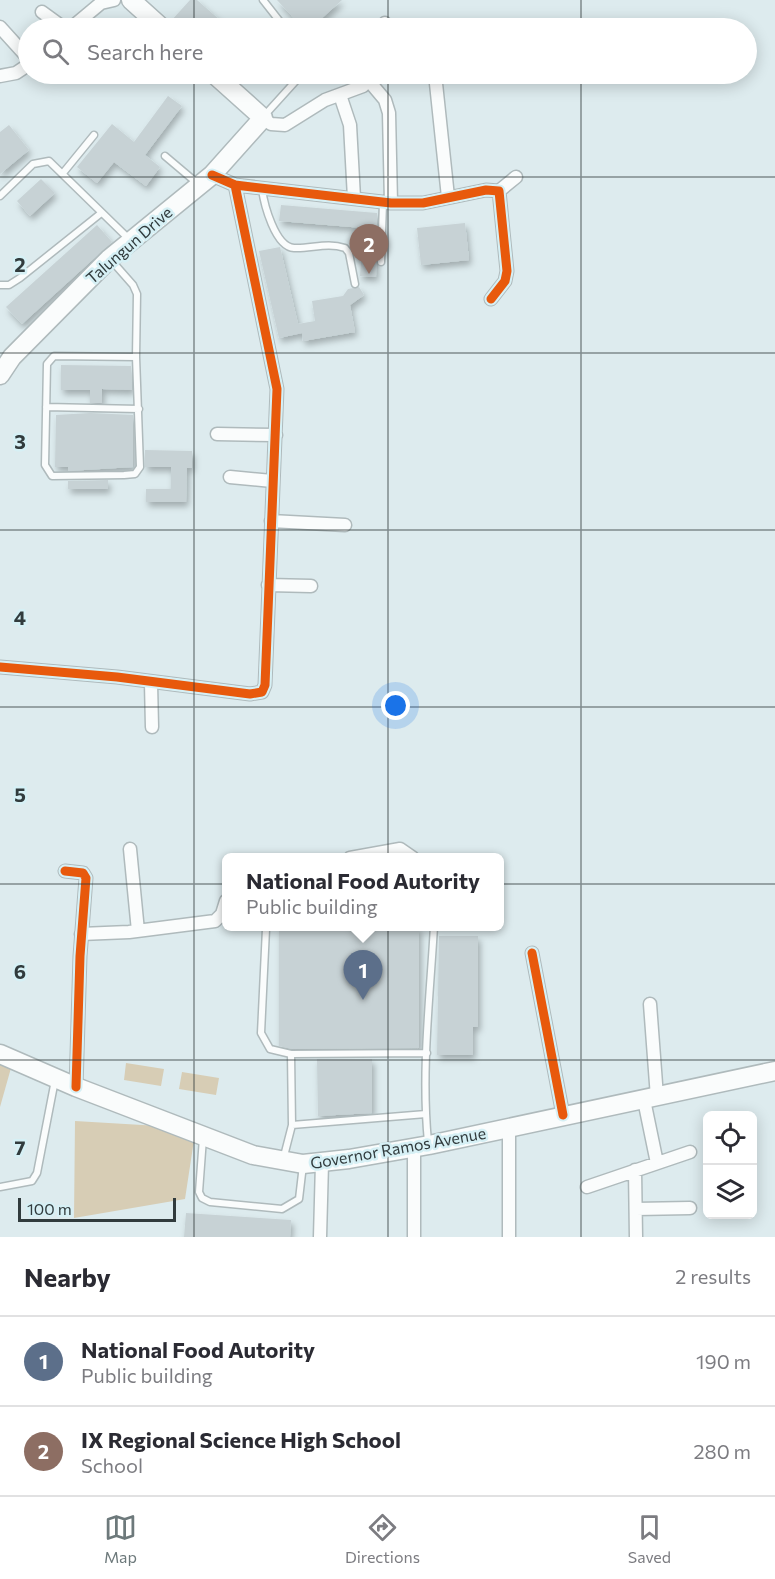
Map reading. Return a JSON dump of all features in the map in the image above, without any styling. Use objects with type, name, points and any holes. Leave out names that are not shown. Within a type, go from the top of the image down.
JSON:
[{"type":"main road","points":[[131,0],[151,18]]},
{"type":"main road","points":[[225,84],[262,118]]},
{"type":"main road","name":"Talungun Drive","points":[[0,375],[12,357],[109,259],[206,180],[262,118]]},
{"type":"main road","name":"Governor Ramos Avenue","points":[[0,1054],[76,1087],[253,1155],[303,1164],[322,1163],[421,1146],[775,1071]]},
{"type":"street","points":[[84,18],[101,3],[114,0]]},
{"type":"street","points":[[42,12],[50,18]]},
{"type":"street","points":[[0,27],[18,47]]},
{"type":"street","points":[[0,76],[18,72]]},
{"type":"street","points":[[262,118],[271,124],[285,125],[312,107],[358,84]]},
{"type":"street","points":[[375,84],[385,100],[389,113],[387,203]]},
{"type":"street","points":[[436,84],[448,197]]},
{"type":"street","points":[[340,94],[350,125],[354,198]]},
{"type":"street","points":[[206,180],[262,189],[387,203],[423,203],[486,190],[499,191],[516,177]]},
{"type":"street","points":[[0,667],[100,675],[250,694],[262,692],[265,685],[277,389],[274,365],[235,185]]},
{"type":"street","points":[[491,299],[505,281],[507,272],[499,191]]},
{"type":"street","points":[[217,434],[276,435]]},
{"type":"street","points":[[230,477],[272,480]]},
{"type":"street","points":[[271,521],[345,525]]},
{"type":"street","points":[[268,585],[311,586]]},
{"type":"street","points":[[151,683],[152,727]]},
{"type":"street","points":[[130,849],[138,931]]},
{"type":"street","points":[[377,853],[399,849],[405,853]]},
{"type":"street","points":[[65,871],[83,873],[86,878],[81,934],[76,1087]]},
{"type":"street","points":[[81,934],[138,931],[215,921],[222,915]]},
{"type":"street","points":[[532,953],[563,1115]]},
{"type":"street","points":[[651,1004],[651,1098],[657,1163]]},
{"type":"street","points":[[509,1128],[509,1237]]},
{"type":"street","points":[[414,1237],[421,1146]]},
{"type":"street","points":[[587,1186],[690,1152]]},
{"type":"street","points":[[320,1237],[322,1163]]},
{"type":"street","points":[[635,1170],[636,1237]]},
{"type":"street","points":[[636,1209],[690,1208]]},
{"type":"lane","points":[[263,0],[277,18]]},
{"type":"lane","points":[[262,118],[293,84]]},
{"type":"lane","points":[[63,173],[94,135]]},
{"type":"lane","points":[[165,156],[206,180]]},
{"type":"lane","points":[[0,196],[33,164],[42,160],[49,161],[100,214],[130,240]]},
{"type":"lane","points":[[262,189],[276,235],[292,248],[323,245],[345,248],[349,253],[355,284]]},
{"type":"lane","points":[[381,262],[387,203]]},
{"type":"lane","points":[[0,285],[9,285],[20,278],[100,214]]},
{"type":"lane","points":[[109,259],[133,285],[137,294],[136,357],[140,467],[135,474],[52,476],[45,465],[47,364],[54,356],[136,357]]},
{"type":"lane","points":[[46,407],[139,409]]},
{"type":"lane","points":[[266,931],[261,1034],[270,1049],[291,1054],[427,1053]]},
{"type":"lane","points":[[421,1146],[426,1114],[434,931]]},
{"type":"lane","points":[[282,1162],[292,1125],[291,1054]]},
{"type":"lane","points":[[0,1187],[32,1181],[37,1173],[55,1077]]},
{"type":"lane","points":[[292,1125],[426,1114]]},
{"type":"lane","points":[[203,1136],[199,1192],[202,1198],[210,1202],[282,1209],[299,1199],[303,1164]]},
{"type":"shaded area","points":[[0,1063],[11,1068],[0,1107]]},
{"type":"shaded area","points":[[126,1063],[164,1069],[161,1086],[124,1080]]},
{"type":"shaded area","points":[[182,1072],[219,1078],[216,1095],[179,1089]]},
{"type":"shaded area","points":[[75,1121],[159,1126],[194,1140],[185,1199],[74,1218]]},
{"type":"building","points":[[190,0],[197,0],[218,18],[174,18]]},
{"type":"building","points":[[277,0],[342,0],[322,18],[294,18]]},
{"type":"building","points":[[168,96],[182,106],[145,155],[160,167],[146,186],[114,162],[97,183],[77,167],[112,124],[134,142]]},
{"type":"building","points":[[9,125],[29,150],[0,174],[0,132]]},
{"type":"building","points":[[41,179],[55,193],[30,216],[17,201]]},
{"type":"building","points":[[281,205],[377,213],[376,277],[360,276],[363,228],[279,221]]},
{"type":"building","points":[[465,223],[469,260],[421,265],[417,228]]},
{"type":"building","points":[[97,225],[112,242],[22,324],[6,307]]},
{"type":"building","points":[[280,247],[298,324],[315,321],[312,301],[343,296],[348,289],[359,287],[364,295],[350,305],[355,332],[303,341],[302,333],[279,338],[259,251]]},
{"type":"building","points":[[61,365],[131,366],[132,390],[102,389],[102,403],[90,403],[90,390],[61,390]]},
{"type":"building","points":[[90,413],[133,415],[133,467],[68,471],[68,467],[55,467],[56,415]]},
{"type":"building","points":[[145,450],[192,451],[192,468],[187,468],[186,502],[146,502],[146,489],[171,489],[171,467],[145,467]]},
{"type":"building","points":[[108,480],[108,489],[68,489],[68,481]]},
{"type":"building","points":[[279,931],[419,931],[419,1048],[292,1049],[279,1046]]},
{"type":"building","points":[[439,936],[478,936],[478,1027],[473,1027],[473,1055],[437,1055]]},
{"type":"building","points":[[317,1059],[372,1059],[372,1113],[318,1116]]},
{"type":"building","points":[[186,1213],[291,1220],[290,1237],[184,1237]]},
{"type":"cycle path","points":[[212,175],[235,185],[391,203],[423,203],[486,190],[499,191],[507,271],[505,281],[491,299]]},
{"type":"cycle path","points":[[0,667],[117,677],[250,694],[262,692],[265,685],[277,389],[235,185]]},
{"type":"cycle path","points":[[65,871],[83,873],[86,878],[80,956],[76,1087]]},
{"type":"cycle path","points":[[532,953],[563,1115]]},
{"type":"place","name":"IX Regional Science High School","points":[[369,274]]},
{"type":"place","name":"National Food Autority","points":[[363,1000]]}]
